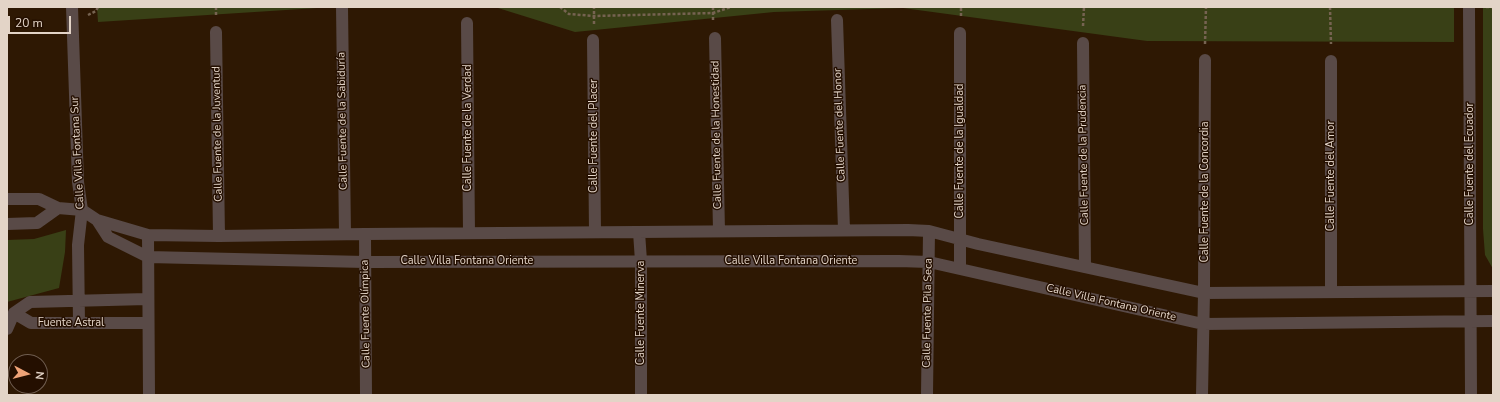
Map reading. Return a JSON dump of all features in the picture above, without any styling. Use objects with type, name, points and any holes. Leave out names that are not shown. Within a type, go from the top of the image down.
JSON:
[{"type":"street","name":"Calle Villa Fontana Sur","points":[[72,7],[78,182],[82,210],[78,245],[78,323]]},
{"type":"street","name":"Calle Fuente de la Sabiduría","points":[[342,7],[345,234]]},
{"type":"street","name":"Calle Fuente del Ecuador","points":[[1469,7],[1470,395]]},
{"type":"street","name":"Calle Fuente del Honor","points":[[837,20],[844,230]]},
{"type":"street","name":"Calle Fuente de la Verdad","points":[[467,23],[469,233]]},
{"type":"street","name":"Calle Fuente de la Juventud","points":[[216,32],[219,236]]},
{"type":"street","name":"Calle Fuente de la Igualdad","points":[[960,33],[960,269]]},
{"type":"street","name":"Calle Fuente de la Honestidad","points":[[715,38],[719,231]]},
{"type":"street","name":"Calle Fuente del Placer","points":[[593,40],[595,232]]},
{"type":"street","name":"Calle Fuente de la Prudencia","points":[[1083,43],[1085,267]]},
{"type":"street","name":"Calle Fuente de la Concordia","points":[[1202,395],[1205,60]]},
{"type":"street","name":"Calle Fuente del Amor","points":[[1331,60],[1331,292]]},
{"type":"street","points":[[7,199],[39,199],[58,208],[82,210]]},
{"type":"street","points":[[7,224],[37,223],[58,208]]},
{"type":"street","name":"Calle Villa Fontana Oriente","points":[[82,210],[96,220],[108,237],[148,257],[365,262],[929,262],[1203,324],[1493,321]]},
{"type":"street","name":"Calle Villa Fontana Oriente","points":[[96,220],[148,235],[219,236],[844,230],[929,231],[961,238],[978,244],[1204,293],[1493,291]]},
{"type":"street","name":"Calle Fuente Pila Seca","points":[[927,395],[929,231]]},
{"type":"street","name":"Calle Fuente Minerva","points":[[639,232],[641,261],[641,395]]},
{"type":"street","name":"Calle Fuente Olímpica","points":[[364,234],[366,395]]},
{"type":"street","points":[[148,235],[147,299],[149,395]]},
{"type":"street","name":"Fuente Astral","points":[[147,299],[30,302],[14,313],[31,324],[148,323]]},
{"type":"street","points":[[7,329],[14,313]]},
{"type":"path","points":[[560,7],[569,14],[594,16],[713,13],[731,7]]},
{"type":"path","points":[[1205,60],[1206,7]]},
{"type":"path","points":[[1330,7],[1331,60]]},
{"type":"green space","points":[[97,7],[333,7],[98,22]]},
{"type":"green space","points":[[483,7],[1454,7],[1454,42],[1147,41],[903,8],[774,12],[575,32],[498,8]]},
{"type":"green space","points":[[1483,7],[1493,7],[1493,269],[1485,255],[1483,229]]},
{"type":"green space","points":[[66,230],[65,252],[59,288],[7,302],[7,240],[34,239]]}]
